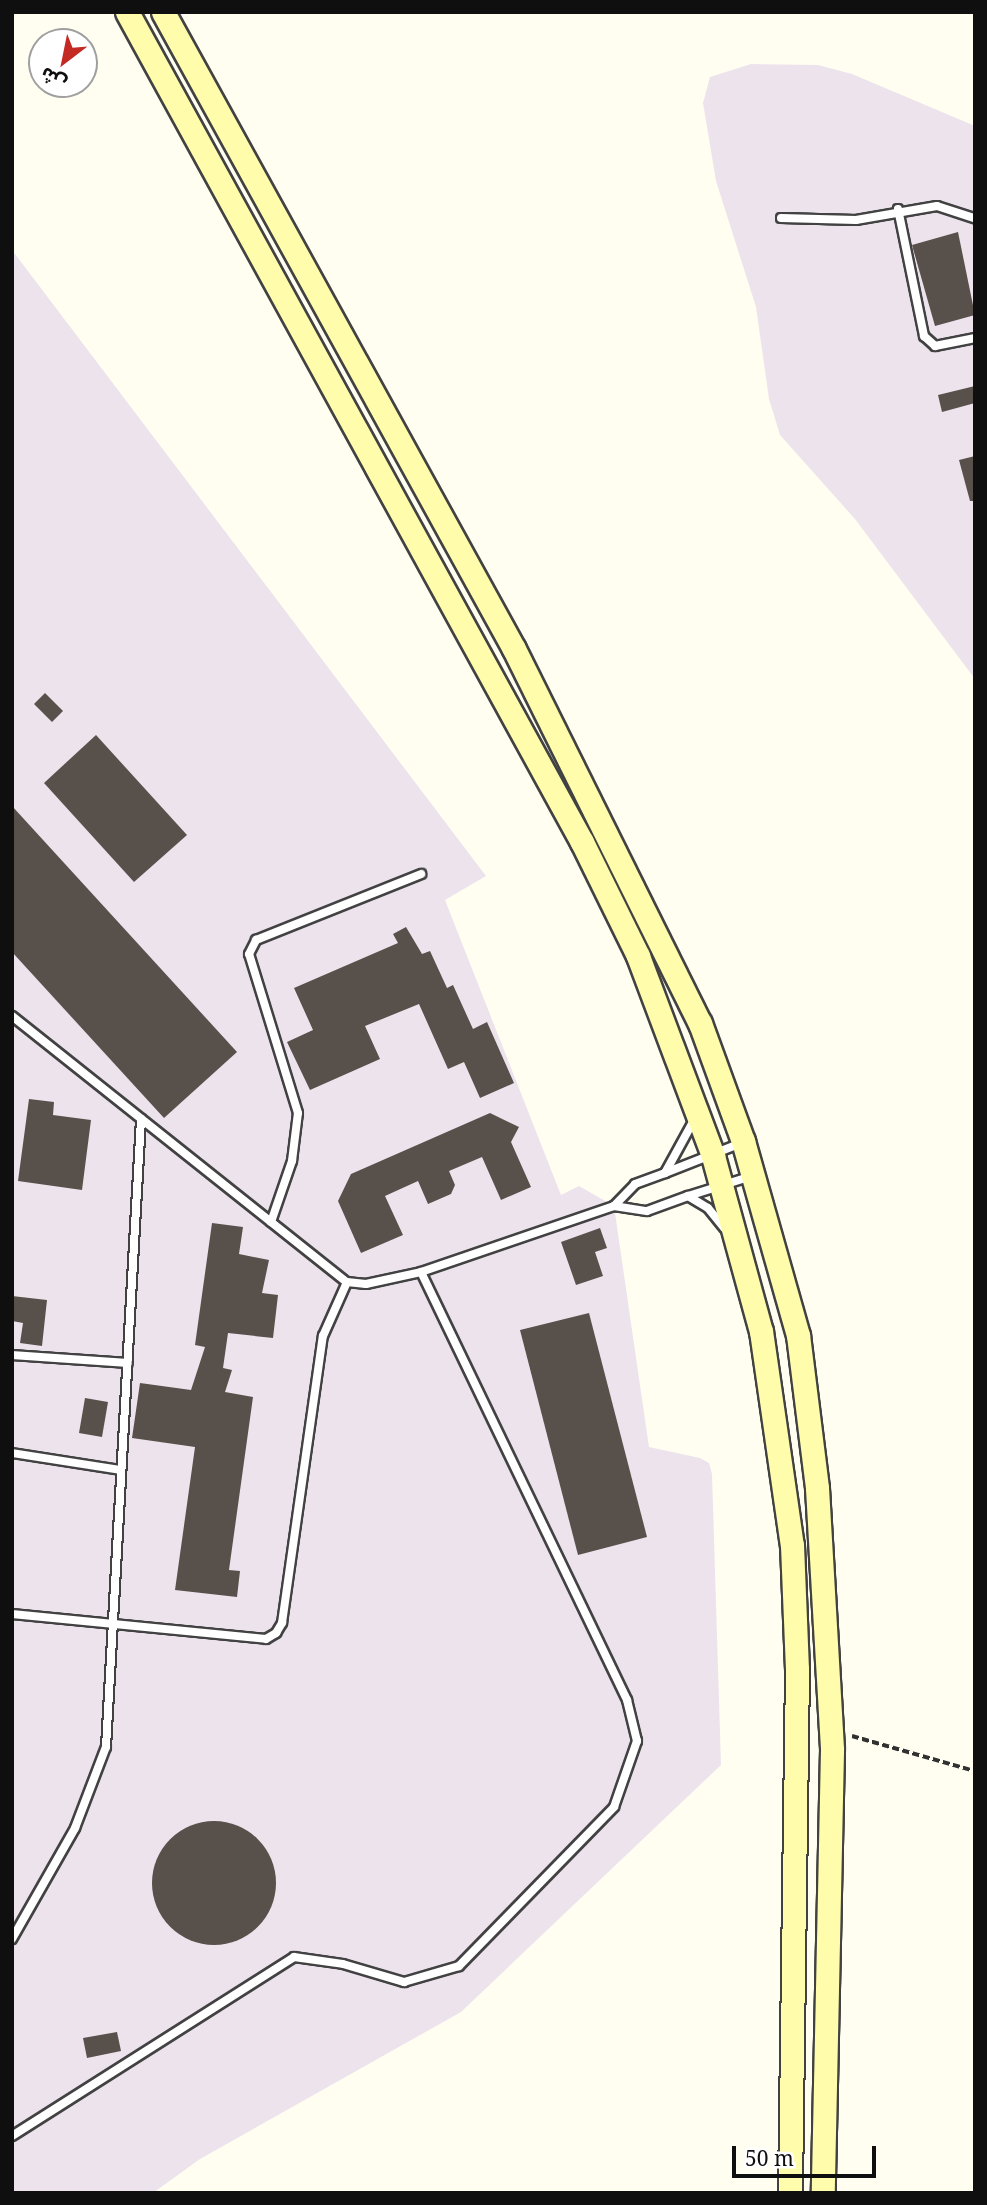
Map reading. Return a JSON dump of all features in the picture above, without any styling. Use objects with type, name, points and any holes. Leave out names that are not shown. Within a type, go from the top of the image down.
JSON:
[{"type":"main road","points":[[118,12],[143,41]]},
{"type":"main road","points":[[127,12],[486,662],[638,956],[713,1156],[761,1331],[792,1545],[797,1669],[790,2193]]},
{"type":"main road","points":[[163,12],[514,649],[700,1023],[743,1141],[798,1335],[817,1488],[831,1729],[823,2193]]},
{"type":"main road","points":[[486,662],[514,649]]},
{"type":"lane","points":[[781,218],[856,220],[898,209],[937,206],[975,218]]},
{"type":"lane","points":[[898,209],[924,336],[935,346],[975,338]]},
{"type":"lane","points":[[271,1222],[292,1161],[298,1113],[249,954],[256,940],[421,874]]},
{"type":"lane","points":[[12,1016],[347,1282],[366,1284],[421,1272],[614,1206],[648,1211],[752,1175]]},
{"type":"lane","points":[[665,1173],[697,1114]]},
{"type":"lane","points":[[12,1939],[75,1828],[106,1747],[141,1119]]},
{"type":"lane","points":[[614,1206],[635,1184],[713,1156],[743,1141]]},
{"type":"lane","points":[[688,1196],[708,1208],[741,1256]]},
{"type":"lane","points":[[12,2136],[294,1956],[343,1964],[404,1982],[459,1966],[614,1807],[637,1741],[627,1700],[421,1272]]},
{"type":"lane","points":[[12,1614],[266,1639],[275,1633],[282,1623],[323,1336],[347,1282]]},
{"type":"lane","points":[[12,1355],[128,1363]]},
{"type":"lane","points":[[12,1453],[121,1470]]},
{"type":"path","points":[[831,1729],[975,1771]]},
{"type":"shaded area","points":[[751,64],[818,65],[852,74],[975,126],[975,679],[855,519],[780,435],[769,399],[756,307],[716,181],[703,103],[710,77]]},
{"type":"shaded area","points":[[12,250],[486,876],[445,900],[561,1195],[579,1186],[614,1206],[649,1447],[700,1458],[709,1463],[712,1474],[721,1765],[461,2012],[200,2159],[153,2193],[12,2193]]},
{"type":"building","points":[[958,232],[975,315],[935,326],[912,245]]},
{"type":"building","points":[[975,386],[975,403],[942,412],[938,395]]},
{"type":"building","points":[[975,456],[975,501],[970,501],[959,460]]},
{"type":"building","points":[[45,693],[63,711],[52,722],[34,704]]},
{"type":"building","points":[[96,735],[187,835],[134,882],[44,783]]},
{"type":"building","points":[[12,806],[237,1052],[164,1118],[12,952]]},
{"type":"building","points":[[406,927],[422,954],[430,951],[447,988],[453,985],[473,1029],[487,1022],[514,1083],[480,1098],[464,1062],[448,1069],[419,1004],[365,1026],[380,1059],[310,1090],[287,1042],[313,1030],[294,988],[398,943],[393,934]]},
{"type":"building","points":[[29,1099],[54,1102],[53,1115],[91,1120],[82,1190],[18,1181]]},
{"type":"building","points":[[490,1113],[519,1127],[511,1142],[531,1187],[501,1200],[482,1157],[449,1171],[455,1185],[451,1194],[428,1204],[418,1181],[385,1196],[403,1235],[361,1253],[338,1201],[351,1174]]},
{"type":"building","points":[[212,1223],[243,1227],[239,1254],[269,1260],[262,1293],[278,1295],[273,1338],[228,1333],[223,1368],[232,1370],[225,1392],[253,1397],[229,1570],[240,1571],[237,1597],[175,1590],[195,1447],[132,1438],[140,1383],[191,1390],[205,1347],[195,1345]]},
{"type":"building","points":[[600,1228],[607,1248],[595,1252],[603,1276],[576,1285],[561,1242]]},
{"type":"building","points":[[12,1296],[47,1300],[42,1346],[20,1343],[23,1323],[12,1321]]},
{"type":"building","points":[[589,1313],[647,1537],[578,1555],[520,1330]]},
{"type":"building","points":[[85,1398],[108,1402],[102,1437],[79,1433]]},
{"type":"building","points":[[214,1821],[238,1826],[258,1839],[271,1859],[276,1883],[271,1907],[258,1927],[238,1940],[214,1945],[190,1940],[170,1927],[157,1907],[152,1883],[157,1859],[170,1839],[190,1826]]},
{"type":"building","points":[[117,2032],[121,2051],[87,2058],[83,2038]]}]
